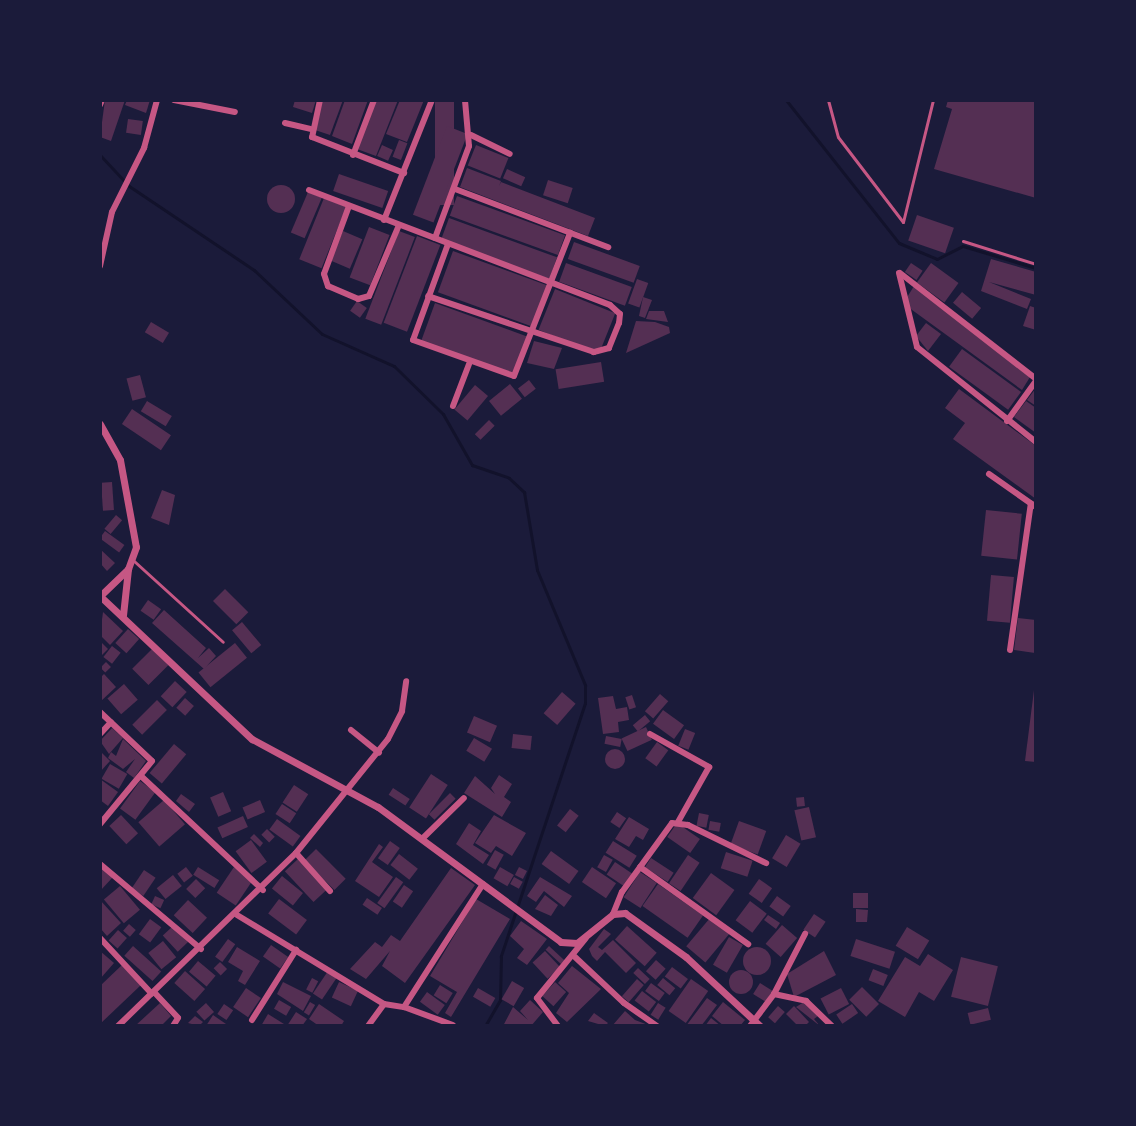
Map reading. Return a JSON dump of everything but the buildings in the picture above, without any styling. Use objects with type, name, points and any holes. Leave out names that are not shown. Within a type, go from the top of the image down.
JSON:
[{"type":"street","points":[[100,266],[121,190],[144,148],[157,100]]},
{"type":"street","points":[[174,100],[235,112]]},
{"type":"street","points":[[219,109],[221,100]]},
{"type":"street","points":[[320,100],[310,129],[314,138],[404,173]]},
{"type":"street","points":[[353,155],[374,100]]},
{"type":"street","points":[[384,220],[432,100]]},
{"type":"street","points":[[435,238],[455,189],[471,135],[465,100]]},
{"type":"street","points":[[285,123],[310,129]]},
{"type":"street","points":[[471,135],[510,154]]},
{"type":"street","points":[[455,189],[608,247]]},
{"type":"street","points":[[309,190],[616,308],[619,323],[609,348],[600,353],[534,334],[428,296]]},
{"type":"street","points":[[349,206],[324,274],[328,286],[358,299],[369,296],[399,225]]},
{"type":"street","points":[[448,244],[413,340],[469,364],[514,376],[534,334],[570,233]]},
{"type":"street","points":[[1007,421],[1036,380],[899,273],[917,347],[1007,421],[1036,442]]},
{"type":"street","points":[[453,406],[469,364]]},
{"type":"street","points":[[100,424],[116,449],[135,538],[133,561],[100,596],[252,739],[346,790],[423,838],[511,908],[561,942],[586,938]]},
{"type":"street","points":[[989,474],[1033,505],[1010,650]]},
{"type":"street","points":[[123,615],[128,569]]},
{"type":"street","points":[[118,1026],[263,890],[296,853],[379,753],[402,711],[406,681]]},
{"type":"street","points":[[100,712],[151,758],[141,776],[100,824]]},
{"type":"street","points":[[100,734],[111,722]]},
{"type":"street","points":[[351,730],[379,753]]},
{"type":"street","points":[[558,1026],[537,998],[575,957],[586,938],[613,914],[666,828],[678,822],[709,767],[650,734]]},
{"type":"street","points":[[141,776],[263,890]]},
{"type":"street","points":[[423,838],[464,798]]},
{"type":"street","points":[[678,822],[766,863]]},
{"type":"street","points":[[296,853],[330,891]]},
{"type":"street","points":[[100,864],[201,949]]},
{"type":"street","points":[[640,867],[748,944]]},
{"type":"street","points":[[404,1007],[483,884]]},
{"type":"street","points":[[613,914],[625,913],[650,929],[755,1024],[805,934]]},
{"type":"street","points":[[237,915],[384,1004],[404,1007],[453,1025]]},
{"type":"street","points":[[100,938],[178,1017],[173,1026]]},
{"type":"street","points":[[252,1020],[296,950]]},
{"type":"street","points":[[575,957],[657,1026]]},
{"type":"street","points":[[774,994],[806,1001],[832,1026]]},
{"type":"street","points":[[368,1026],[384,1004]]},
{"type":"lane","points":[[828,100],[838,137],[903,222],[933,100]]},
{"type":"lane","points":[[963,241],[1036,264]]},
{"type":"lane","points":[[133,561],[223,642]]},
{"type":"waterway","points":[[786,100],[899,243],[937,259],[963,246],[1036,268]]},
{"type":"waterway","points":[[100,155],[129,186],[254,270],[322,334],[394,366],[443,414],[472,465],[509,478],[524,492],[537,570],[585,685],[585,703],[501,956],[500,1000],[485,1026]]}]
